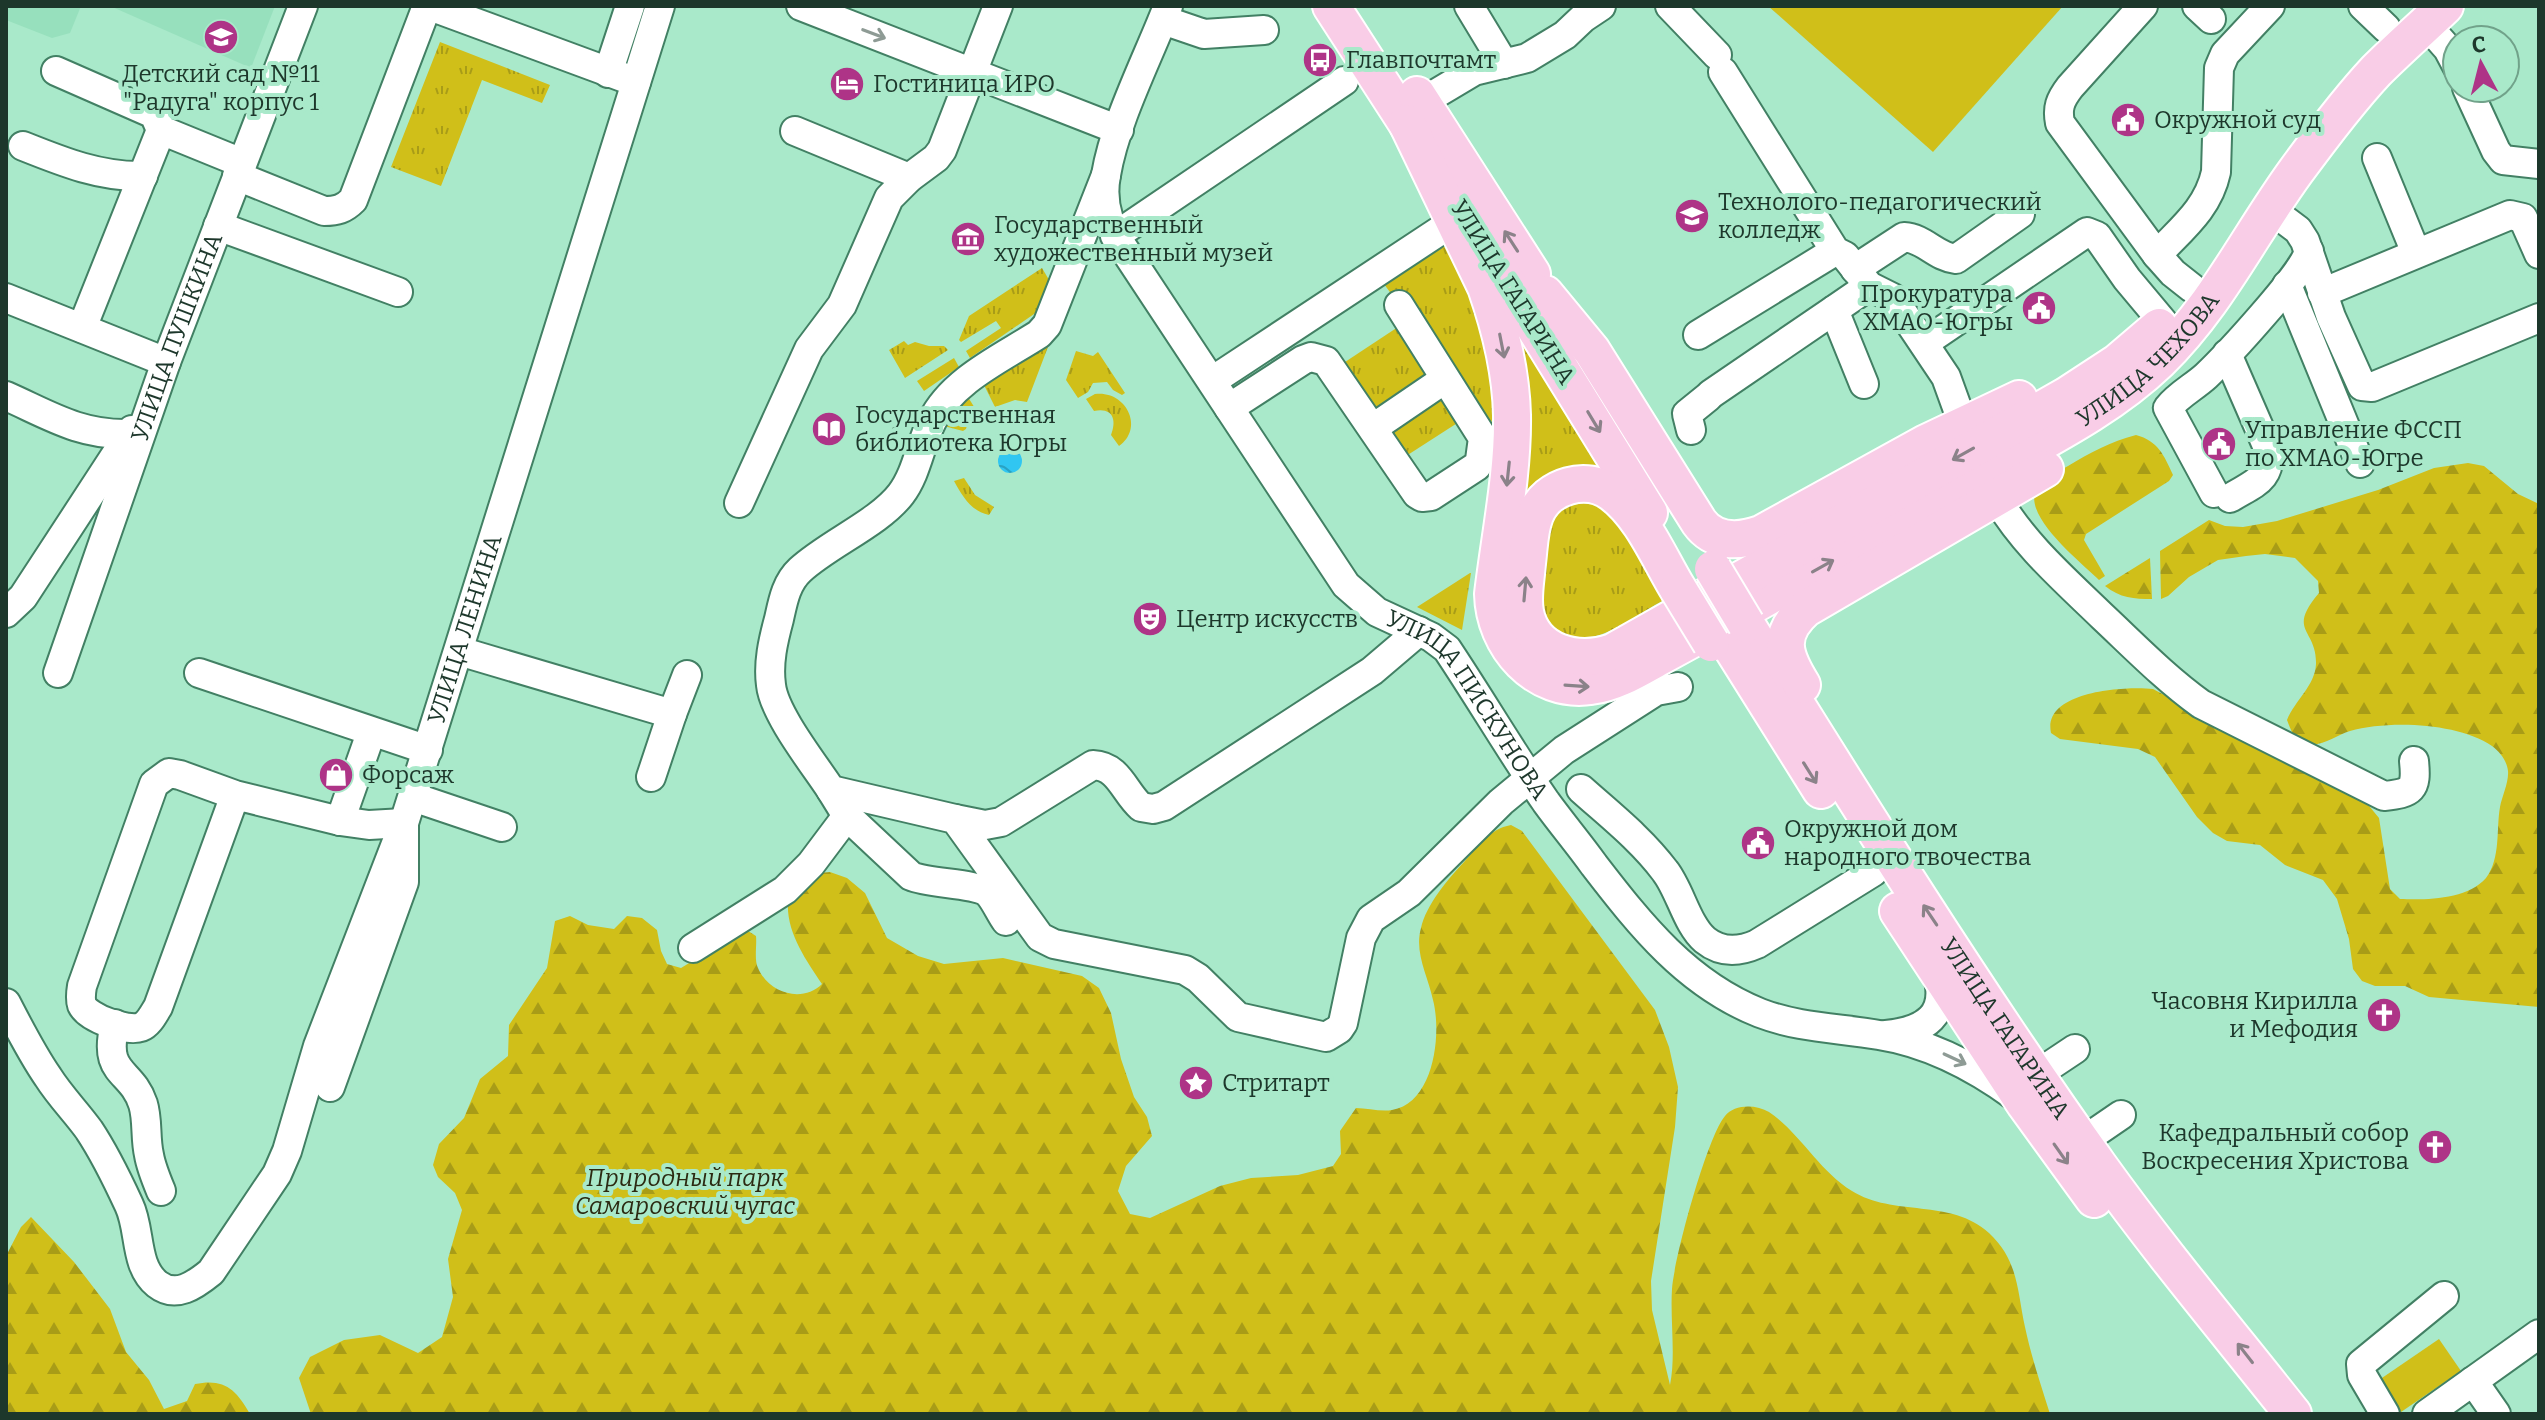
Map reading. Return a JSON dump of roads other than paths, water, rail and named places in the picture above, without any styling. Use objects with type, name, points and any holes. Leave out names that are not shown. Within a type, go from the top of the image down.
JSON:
[{"type":"main road","points":[[1320,6],[1323,17],[1453,222],[1486,287],[1495,313],[1508,379],[1511,442],[1494,606],[1499,630],[1515,656],[1549,680],[1574,687],[1590,687],[1627,674],[1716,599]]},
{"type":"main road","name":"УЛИЦА ГАГАРИНА","points":[[1331,6],[1414,113],[1534,301],[1882,865],[2031,1090],[2079,1180],[2261,1414]]},
{"type":"main road","name":"УЛИЦА ГАГАРИНА","points":[[1359,6],[1414,113]]},
{"type":"main road","name":"УЛИЦА ЧЕХОВА","points":[[1716,599],[2053,436],[2135,381],[2176,344],[2196,320],[2322,136],[2374,73],[2406,19]]},
{"type":"main road","name":"УЛИЦА ЧЕХОВА","points":[[1716,599],[2066,396],[2097,377],[2155,331],[2192,288],[2302,124],[2356,58],[2406,19]]},
{"type":"main road","points":[[1414,113],[1453,222],[1534,301],[1592,351],[1708,533],[1723,539],[1741,540],[1761,534],[1963,424],[2089,369],[2155,331]]},
{"type":"main road","points":[[1882,865],[1870,797],[1790,667],[1786,654],[1787,634],[1796,617],[1818,600],[2123,420],[2173,376],[2203,335],[2266,216]]},
{"type":"main road","name":"УЛИЦА ГАГАРИНА","points":[[1534,301],[1629,432],[1776,720],[1882,865],[1937,973],[2031,1090],[2083,1141],[2293,1414]]},
{"type":"main road","points":[[1629,432],[1674,483]]},
{"type":"main road","points":[[1581,483],[1603,487],[1632,512],[1716,599],[1613,652],[1584,658],[1571,657],[1551,649],[1532,630],[1524,609],[1532,523],[1536,511],[1555,491],[1581,483]]},
{"type":"street","name":"УЛИЦА ПУШКИНА","points":[[58,673],[138,424],[166,362],[303,6]]},
{"type":"street","points":[[56,71],[154,114],[161,130],[324,211],[336,211],[353,200],[428,6],[636,82]]},
{"type":"street","points":[[608,73],[630,6]]},
{"type":"street","name":"УЛИЦА ЛЕНИНА","points":[[6,1003],[48,1077],[88,1129],[110,1165],[133,1213],[148,1275],[169,1290],[183,1290],[197,1283],[211,1272],[277,1174],[287,1151],[318,1046],[409,810],[660,6]]},
{"type":"street","points":[[739,503],[809,349],[842,305],[889,198],[942,150],[998,6]]},
{"type":"street","points":[[1469,6],[1504,64]]},
{"type":"street","points":[[1670,6],[1720,64],[1853,269],[1893,298],[1949,383],[1963,424]]},
{"type":"street","points":[[2143,6],[2070,87],[2057,110],[2060,123],[2157,255],[2192,288]]},
{"type":"street","points":[[2157,255],[2205,204],[2212,189],[2216,172],[2219,68],[2225,54],[2270,6]]},
{"type":"street","points":[[812,8],[1119,130]]},
{"type":"street","points":[[1414,113],[1474,71],[1527,58],[1540,51],[1565,35],[1588,10]]},
{"type":"street","points":[[1165,13],[1204,34],[1264,30]]},
{"type":"street","name":"УЛИЦА ПИСКУНОВА","points":[[1165,13],[1119,130],[1106,175],[1106,209],[1118,241],[1346,585],[1377,612],[1419,631],[1447,649],[1547,803],[1633,914],[1670,956],[1701,981],[1742,1006],[1791,1023],[1881,1035],[1924,1046],[2031,1090]]},
{"type":"street","points":[[2406,19],[2441,44]]},
{"type":"street","points":[[1078,251],[1097,238],[1118,241],[1344,81]]},
{"type":"street","points":[[2474,104],[2503,160],[2539,164]]},
{"type":"street","points":[[82,328],[161,130]]},
{"type":"street","points":[[795,131],[909,178]]},
{"type":"street","points":[[23,146],[68,165],[103,174],[143,176]]},
{"type":"street","points":[[2377,158],[2416,253]]},
{"type":"street","points":[[1009,926],[988,893],[922,881],[911,876],[847,816],[778,708],[771,688],[773,641],[785,592],[800,570],[901,494],[930,424],[947,398],[963,383],[1039,334],[1047,325],[1106,175]]},
{"type":"street","points":[[1698,335],[1853,269],[1904,237],[1917,239],[1942,255],[1956,259],[2020,214]]},
{"type":"street","points":[[2322,293],[2510,215],[2523,218],[2539,254]]},
{"type":"street","points":[[2266,216],[2298,230],[2362,386],[2367,387],[2539,318]]},
{"type":"street","points":[[1212,381],[1453,222]]},
{"type":"street","points":[[218,226],[398,292]]},
{"type":"street","points":[[1924,343],[2087,232],[2097,236],[2127,279],[2155,331]]},
{"type":"street","points":[[2227,354],[2268,448],[2270,461],[2261,479],[2222,495],[2168,408],[2227,354],[2304,265],[2309,251]]},
{"type":"street","points":[[1691,430],[1687,414],[1834,310],[1853,269]]},
{"type":"street","points":[[2287,285],[2360,463]]},
{"type":"street","points":[[6,298],[166,362]]},
{"type":"street","points":[[1229,408],[1303,360],[1319,358],[1331,364],[1417,494],[1431,496],[1472,470],[1480,460],[1483,438],[1399,305]]},
{"type":"street","points":[[1834,310],[1864,384]]},
{"type":"street","points":[[1373,428],[1445,379]]},
{"type":"street","points":[[6,396],[82,430],[102,434],[138,424]]},
{"type":"street","points":[[6,613],[23,597],[138,424]]},
{"type":"street","points":[[1996,497],[2025,539],[2060,575],[2178,688],[2201,704],[2384,796],[2402,794],[2412,788],[2416,781],[2414,761]]},
{"type":"street","points":[[831,790],[985,825],[1001,822],[1093,765],[1104,765],[1115,772],[1141,807],[1153,809],[1164,806],[1372,671],[1419,631]]},
{"type":"street","points":[[459,651],[672,714]]},
{"type":"street","points":[[199,673],[428,750]]},
{"type":"street","points":[[651,777],[687,675]]},
{"type":"street","points":[[955,819],[1040,937],[1054,944],[1185,970],[1198,978],[1238,1017],[1319,1036],[1334,1034],[1343,1023],[1361,938],[1371,919],[1409,893],[1501,802],[1564,750],[1656,691],[1678,687]]},
{"type":"street","points":[[340,821],[371,733]]},
{"type":"street","points":[[235,795],[158,1007],[141,1027],[125,1027],[95,1018],[84,1009],[80,1000],[82,986],[154,784],[169,773],[235,795],[340,821],[369,825],[409,810],[502,827]]},
{"type":"street","points":[[1581,789],[1636,837],[1664,870],[1695,929],[1705,940],[1729,951],[1743,950],[1757,944],[1882,865]]},
{"type":"street","points":[[330,1087],[404,882],[409,810]]},
{"type":"street","points":[[693,948],[785,890],[811,864],[847,816]]},
{"type":"street","name":"УЛИЦА ПИСКУНОВА","points":[[1881,1035],[1906,1031],[1931,1020],[1942,993],[1937,973]]},
{"type":"street","points":[[115,1024],[111,1040],[114,1063],[143,1104],[148,1153],[161,1191]]},
{"type":"street","points":[[2031,1090],[2075,1049]]},
{"type":"street","points":[[2083,1141],[2121,1115]]},
{"type":"street","points":[[2385,1414],[2362,1375],[2361,1364],[2444,1296]]},
{"type":"street","points":[[2427,1414],[2539,1334]]},
{"type":"street","points":[[2473,1381],[2496,1414]]},
{"type":"water","points":[[1010,449],[1021,456],[1022,461],[1015,472],[1010,473],[999,466],[998,461],[1005,450]]},
{"type":"place","name":"Детский сад №11 \"Радуга\" корпус 1","points":[[221,37]]},
{"type":"place","name":"Главпочтамт","points":[[1320,60]]},
{"type":"place","name":"Гостиница ИРО","points":[[847,84]]},
{"type":"place","name":"Окружной суд","points":[[2128,120]]},
{"type":"place","name":"Технолого-педагогический колледж","points":[[1692,216]]},
{"type":"place","name":"Государственный художественный музей","points":[[968,239]]},
{"type":"place","name":"Прокуратура ХМАО-Югры","points":[[2039,308]]},
{"type":"place","name":"Государственная библиотека Югры","points":[[829,429]]},
{"type":"place","name":"Управление ФССП по ХМАО-Югре","points":[[2219,444]]},
{"type":"place","name":"Центр искусств","points":[[1150,619]]},
{"type":"place","name":"Форсаж","points":[[336,775]]},
{"type":"place","name":"Окружной дом народного твочества","points":[[1758,843]]},
{"type":"place","name":"Часовня Кирилла и Мефодия","points":[[2384,1015]]},
{"type":"place","name":"Стритарт","points":[[1196,1083]]},
{"type":"place","name":"Кафедральный собор Воскресения Христова","points":[[2435,1147]]},
{"type":"park label","name":"Природный парк Самаровский чугас","points":[[685,1192]]}]
